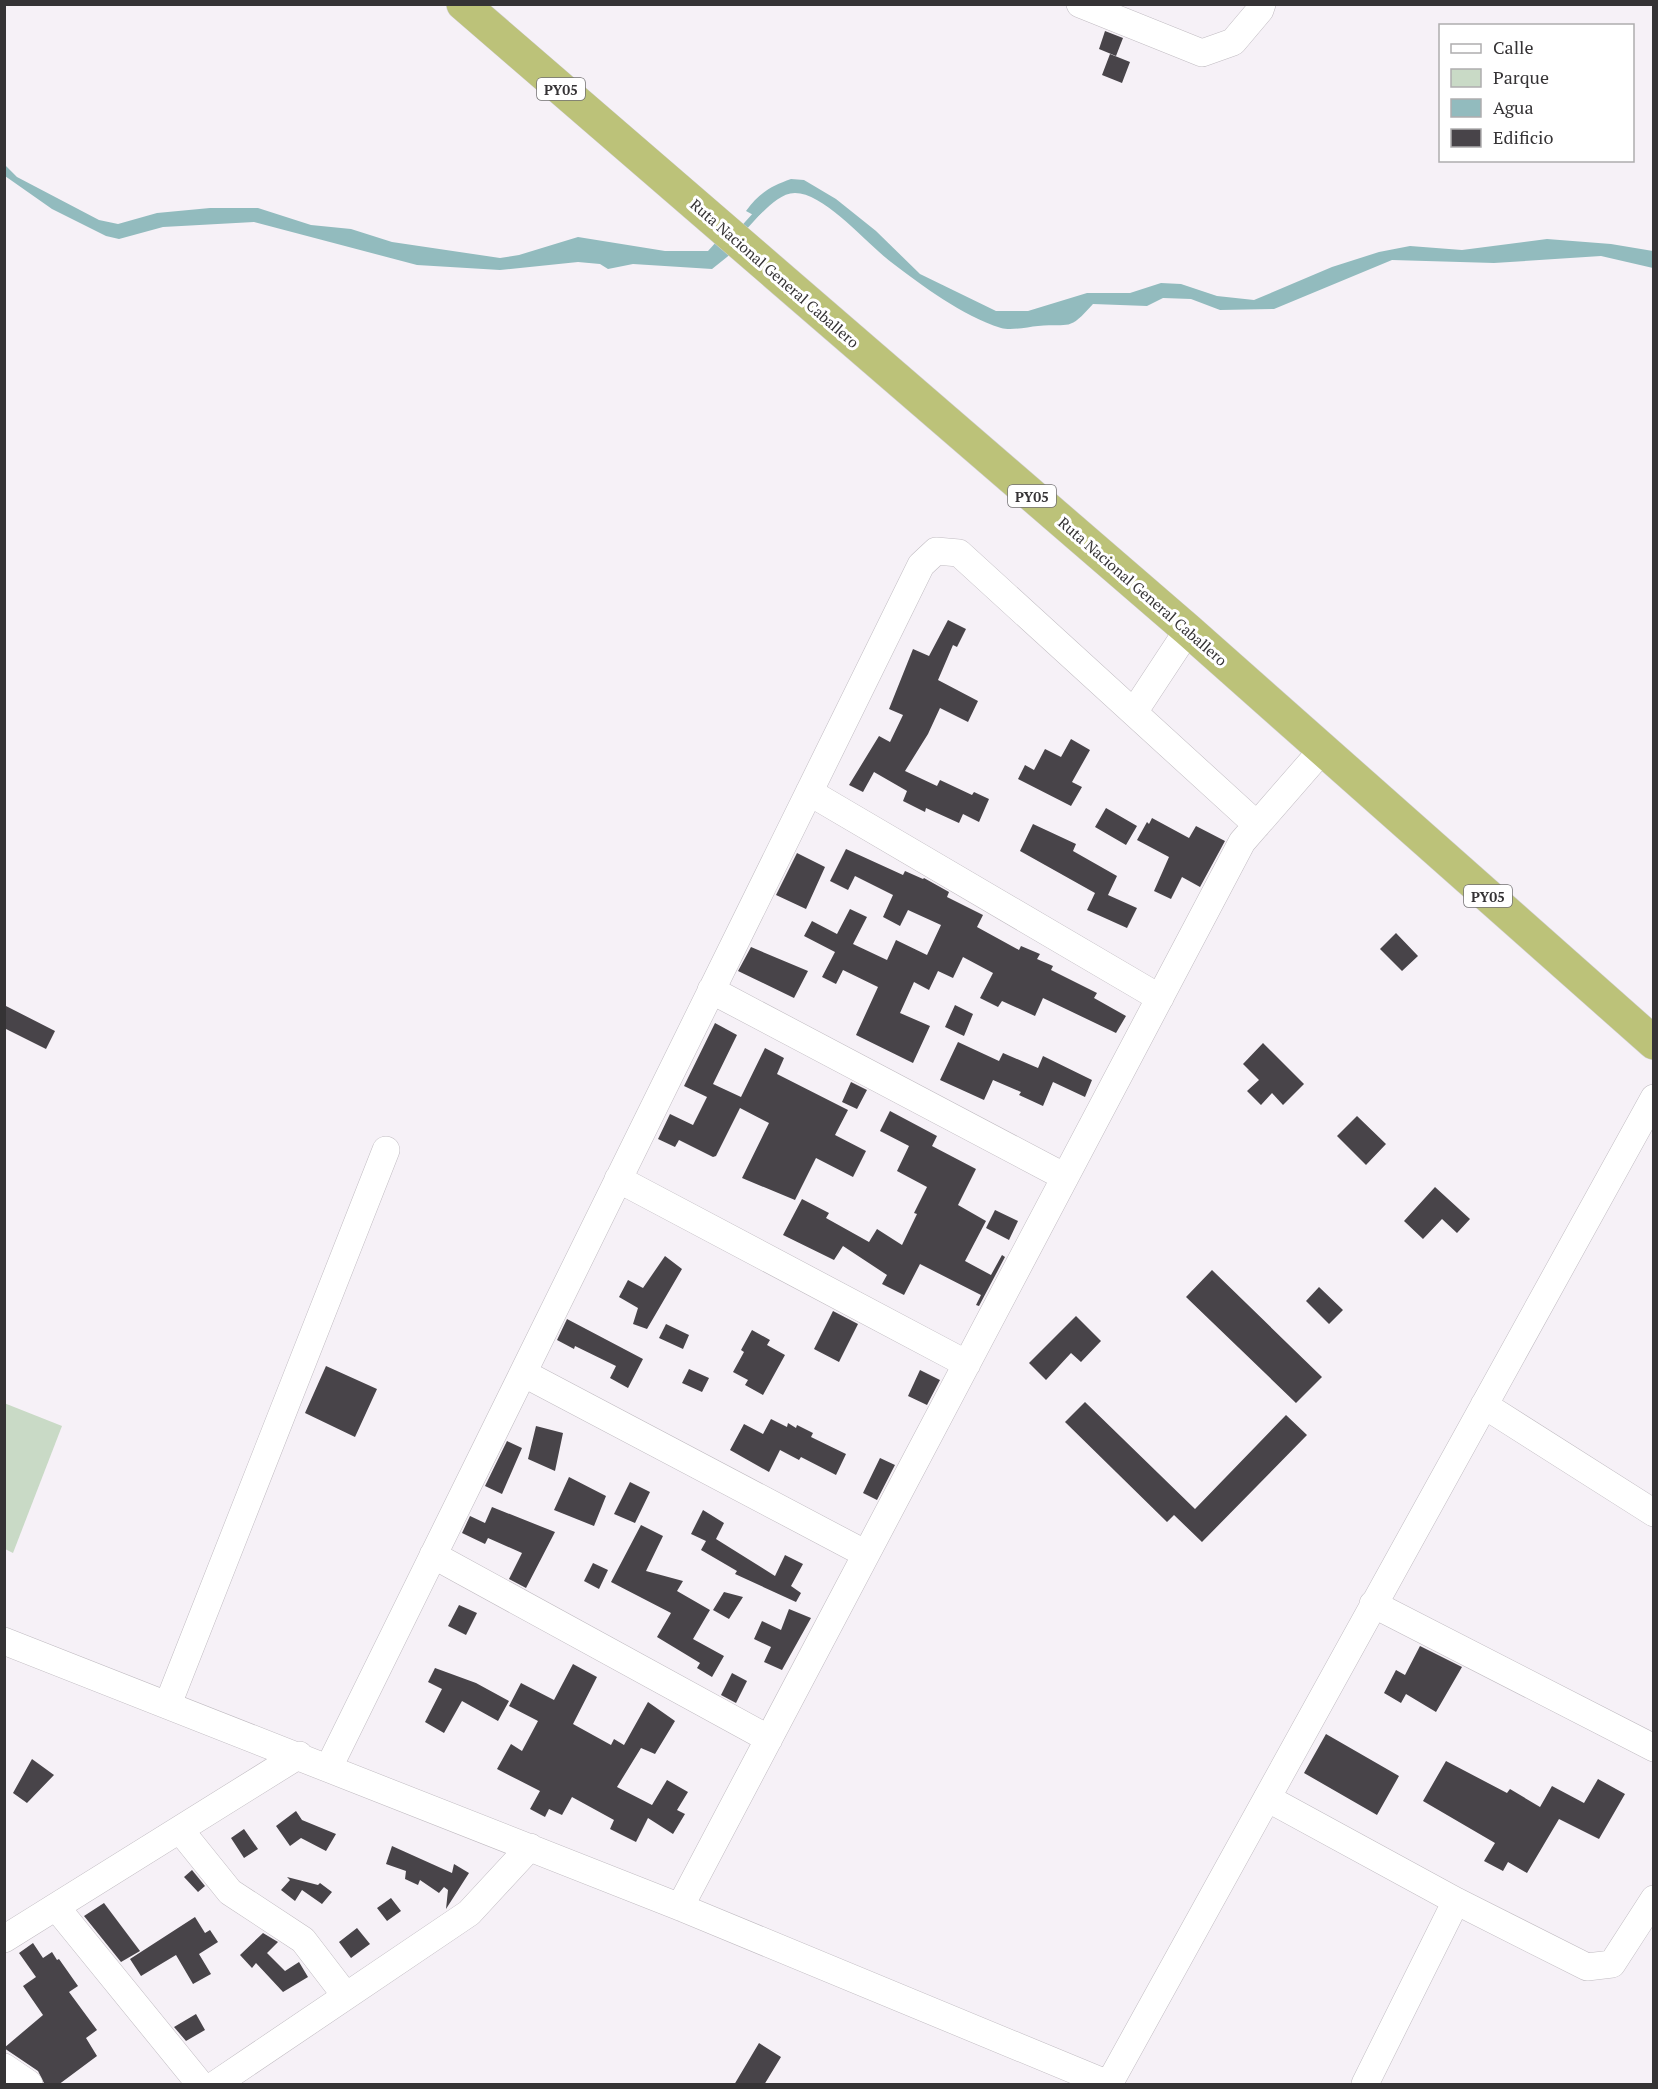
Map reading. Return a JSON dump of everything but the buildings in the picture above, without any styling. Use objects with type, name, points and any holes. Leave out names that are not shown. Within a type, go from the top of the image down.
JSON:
[{"type":"highway","name":"Ruta Nacional General Caballero","points":[[463,4],[1188,630],[1653,1043]]},
{"type":"street","points":[[1080,4],[1202,53],[1233,42],[1260,10],[1262,4]]},
{"type":"street","points":[[329,1767],[921,565],[936,551],[959,553],[1257,825]]},
{"type":"street","points":[[1134,712],[1188,630]]},
{"type":"street","points":[[680,1906],[1242,842],[1323,749]]},
{"type":"street","points":[[809,792],[1160,998]]},
{"type":"street","points":[[711,990],[1065,1177]]},
{"type":"street","points":[[4,1641],[680,1906],[1109,2085],[1653,1098]]},
{"type":"street","points":[[168,1704],[386,1150]]},
{"type":"street","points":[[618,1179],[967,1364]]},
{"type":"street","points":[[523,1373],[866,1554]]},
{"type":"street","points":[[1484,1405],[1653,1513]]},
{"type":"street","points":[[433,1555],[769,1739]]},
{"type":"street","points":[[1373,1605],[1653,1748]]},
{"type":"street","points":[[4,1939],[299,1755]]},
{"type":"street","points":[[1267,1798],[1456,1901],[1587,1967],[1612,1964],[1653,1899]]},
{"type":"street","points":[[180,1830],[230,1892],[303,1940],[346,1996]]},
{"type":"street","points":[[216,2085],[469,1913],[530,1847]]},
{"type":"street","points":[[1365,2085],[1456,1901]]},
{"type":"street","points":[[56,1907],[200,2085]]},
{"type":"street","points":[[4,2067],[29,2085]]},
{"type":"green space","points":[[4,1403],[62,1426],[13,1553],[5,1549]]},
{"type":"water","points":[[4,164],[17,177],[99,220],[118,224],[157,213],[210,208],[258,208],[311,225],[351,229],[392,242],[500,258],[519,255],[578,237],[665,251],[708,251],[717,241],[732,253],[712,269],[633,264],[608,269],[600,264],[578,262],[500,270],[417,265],[254,222],[163,227],[119,239],[106,236],[52,209],[5,176]]},
{"type":"water","points":[[791,179],[804,180],[836,199],[876,231],[920,274],[996,311],[1028,311],[1087,293],[1130,293],[1161,283],[1181,284],[1217,296],[1254,300],[1332,267],[1379,252],[1410,246],[1462,250],[1547,239],[1611,244],[1653,251],[1653,268],[1601,256],[1494,263],[1392,260],[1274,309],[1220,310],[1191,299],[1163,298],[1147,306],[1093,304],[1078,319],[1068,324],[1005,329],[972,316],[930,290],[891,262],[832,210],[807,195],[795,193],[784,195],[757,217],[746,211],[766,191]]},
{"type":"waterway","points":[[740,232],[759,211]]}]
